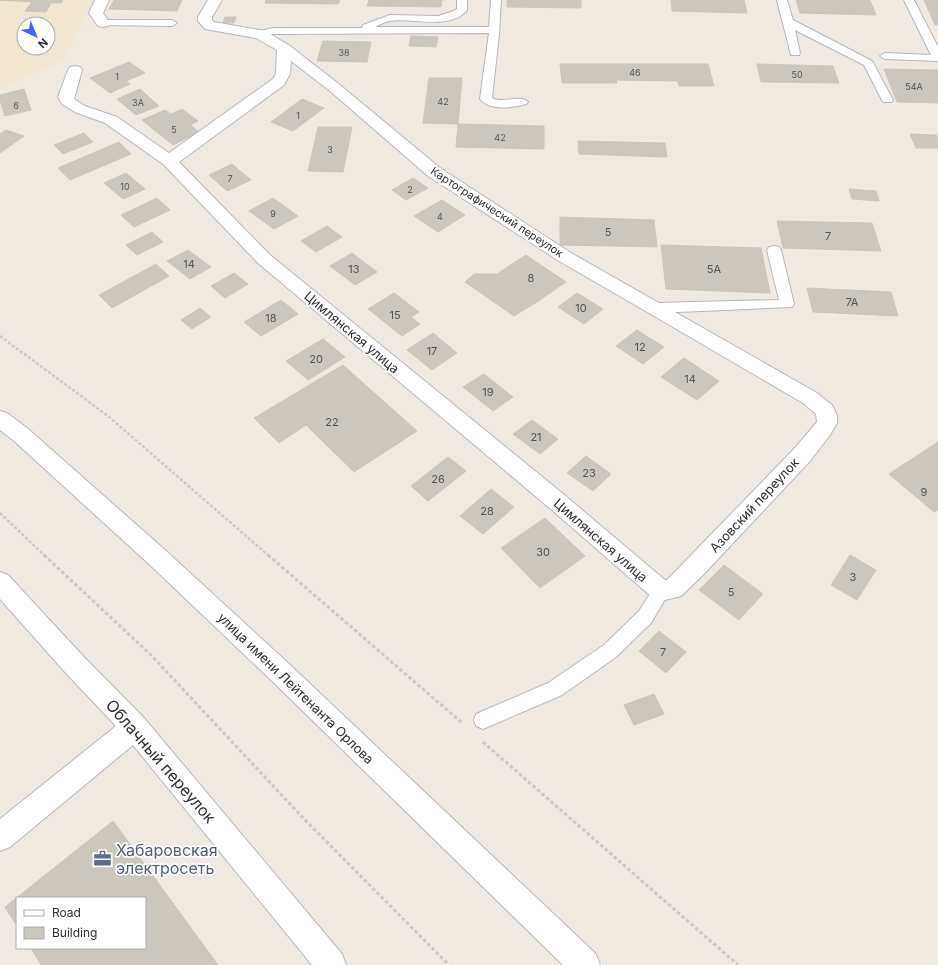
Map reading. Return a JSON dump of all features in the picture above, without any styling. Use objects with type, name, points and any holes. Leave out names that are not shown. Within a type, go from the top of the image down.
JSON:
[{"type":"street","points":[[102,0],[96,13],[103,23]]},
{"type":"street","name":"Картографический переулок","points":[[215,0],[205,17],[205,21],[210,26],[260,34],[284,49],[335,88],[434,172],[565,257],[656,308],[821,406]]},
{"type":"street","points":[[169,161],[224,123],[279,82],[283,74],[284,49]]},
{"type":"street","name":"Цимлянская улица","points":[[75,70],[66,96],[67,101],[89,113],[111,120],[169,161],[264,259],[554,499],[661,591]]},
{"type":"street","name":"Азовский переулок","points":[[661,591],[673,588],[696,568],[802,455],[827,423],[827,416],[821,406]]},
{"type":"street","name":"улица имени Лейтенанта Орлова","points":[[0,419],[20,434],[163,563],[585,965]]},
{"type":"street","name":"Облачный переулок","points":[[0,582],[73,663],[135,727],[331,965]]},
{"type":"street","points":[[0,837],[135,727]]},
{"type":"lane","points":[[360,30],[391,18],[446,19],[456,15],[462,10],[462,0]]},
{"type":"lane","points":[[496,0],[486,98],[490,102],[498,104],[522,102]]},
{"type":"lane","points":[[782,0],[795,53]]},
{"type":"lane","points":[[885,56],[938,58],[909,0]]},
{"type":"lane","points":[[788,22],[868,63],[887,100]]},
{"type":"lane","points":[[103,23],[172,23]]},
{"type":"lane","points":[[260,34],[272,31],[494,30]]},
{"type":"lane","points":[[656,308],[787,304],[774,250]]},
{"type":"lane","points":[[483,720],[555,689],[610,651],[645,617],[661,591]]},
{"type":"path","points":[[0,336],[108,416],[464,726]]},
{"type":"path","points":[[0,513],[151,656],[304,819],[449,965]]},
{"type":"path","points":[[482,741],[738,965]]},
{"type":"shaded area","points":[[0,0],[93,0],[63,61],[0,89]]},
{"type":"building","points":[[0,0],[63,0],[61,3],[51,3],[46,12],[25,11],[32,2]]},
{"type":"building","points":[[114,0],[182,0],[177,11],[109,9]]},
{"type":"building","points":[[266,0],[340,0],[338,4],[265,3]]},
{"type":"building","points":[[369,0],[442,0],[441,7],[367,6]]},
{"type":"building","points":[[507,0],[581,0],[581,8],[507,7]]},
{"type":"building","points":[[671,0],[744,0],[747,13],[672,11]]},
{"type":"building","points":[[796,0],[870,0],[876,15],[800,13]]},
{"type":"building","points":[[924,0],[938,0],[938,25],[935,25]]},
{"type":"building","points":[[225,17],[236,17],[234,23],[223,23]]},
{"type":"building","points":[[411,36],[438,37],[436,47],[409,46]]},
{"type":"building","points":[[323,41],[371,42],[367,62],[317,61]]},
{"type":"building","points":[[129,62],[145,73],[126,81],[130,84],[110,93],[90,78]]},
{"type":"building","points":[[560,64],[708,64],[714,86],[679,86],[677,81],[616,80],[617,83],[562,83]]},
{"type":"building","points":[[757,64],[833,66],[839,83],[761,82]]},
{"type":"building","points":[[884,69],[938,70],[938,103],[897,102]]},
{"type":"building","points":[[429,78],[462,78],[458,124],[423,123]]},
{"type":"building","points":[[24,89],[31,110],[5,116],[0,95]]},
{"type":"building","points":[[140,89],[159,106],[136,115],[117,99]]},
{"type":"building","points":[[302,99],[324,108],[293,131],[271,122]]},
{"type":"building","points":[[182,109],[198,121],[190,125],[199,132],[173,145],[142,120],[165,110],[171,114]]},
{"type":"building","points":[[458,124],[544,126],[544,149],[456,147]]},
{"type":"building","points":[[318,127],[352,127],[343,172],[308,171]]},
{"type":"building","points":[[6,130],[24,136],[0,153],[0,134]]},
{"type":"building","points":[[84,133],[93,142],[63,154],[54,145]]},
{"type":"building","points":[[910,134],[937,135],[938,148],[916,148]]},
{"type":"building","points":[[578,141],[665,143],[667,157],[579,154]]},
{"type":"building","points":[[119,142],[131,154],[70,180],[58,168]]},
{"type":"building","points":[[232,164],[251,180],[227,191],[209,175]]},
{"type":"building","points":[[126,173],[145,189],[123,199],[104,183]]},
{"type":"building","points":[[413,178],[428,188],[406,200],[392,190]]},
{"type":"building","points":[[849,189],[876,191],[879,201],[852,199]]},
{"type":"building","points":[[157,198],[170,210],[134,227],[121,215]]},
{"type":"building","points":[[273,198],[298,216],[274,229],[249,211]]},
{"type":"building","points":[[442,200],[465,215],[438,232],[414,216]]},
{"type":"building","points":[[560,217],[654,220],[657,247],[560,245]]},
{"type":"building","points":[[777,221],[872,223],[881,251],[783,248]]},
{"type":"building","points":[[327,226],[342,237],[316,252],[301,241]]},
{"type":"building","points":[[152,232],[163,242],[137,255],[126,245]]},
{"type":"building","points":[[661,245],[761,248],[770,293],[666,289]]},
{"type":"building","points":[[188,250],[211,267],[190,279],[167,261]]},
{"type":"building","points":[[352,253],[377,272],[355,285],[330,266]]},
{"type":"building","points":[[526,255],[566,282],[537,302],[497,274]]},
{"type":"building","points":[[156,264],[169,276],[112,308],[99,295]]},
{"type":"building","points":[[234,273],[248,284],[225,298],[211,286]]},
{"type":"building","points":[[474,274],[497,274],[537,302],[514,316],[465,282]]},
{"type":"building","points":[[807,288],[891,292],[898,316],[813,312]]},
{"type":"building","points":[[394,293],[419,312],[411,317],[420,324],[402,336],[368,309]]},
{"type":"building","points":[[577,293],[603,309],[584,324],[558,307]]},
{"type":"building","points":[[281,300],[298,314],[261,336],[244,322]]},
{"type":"building","points":[[200,308],[211,317],[192,329],[181,320]]},
{"type":"building","points":[[637,330],[664,347],[643,364],[616,346]]},
{"type":"building","points":[[433,333],[457,353],[432,370],[407,350]]},
{"type":"building","points":[[323,339],[345,357],[308,380],[286,361]]},
{"type":"building","points":[[684,358],[719,381],[697,400],[661,377]]},
{"type":"building","points":[[343,365],[417,431],[354,472],[306,425],[279,443],[254,418]]},
{"type":"building","points":[[484,374],[513,397],[493,411],[463,387]]},
{"type":"building","points":[[532,420],[558,439],[540,454],[513,434]]},
{"type":"building","points":[[938,442],[938,510],[934,512],[889,474]]},
{"type":"building","points":[[586,456],[611,474],[593,491],[567,473]]},
{"type":"building","points":[[448,457],[466,471],[428,501],[411,486]]},
{"type":"building","points":[[491,489],[514,507],[483,534],[460,516]]},
{"type":"building","points":[[545,518],[585,556],[540,588],[501,548]]},
{"type":"building","points":[[850,555],[876,570],[857,600],[831,585]]},
{"type":"building","points":[[724,565],[763,594],[739,620],[699,590]]},
{"type":"building","points":[[659,631],[686,652],[666,673],[639,651]]},
{"type":"building","points":[[654,694],[664,714],[634,725],[624,705]]},
{"type":"building","name":"Хабаровская электросеть","points":[[113,821],[218,965],[41,965],[32,949],[146,949],[146,897],[18,897]]},
{"type":"building","name":"Хабаровская электросеть","points":[[16,898],[16,924],[5,907]]},
{"type":"place","name":"Хабаровская электросеть","points":[[103,859]]}]
